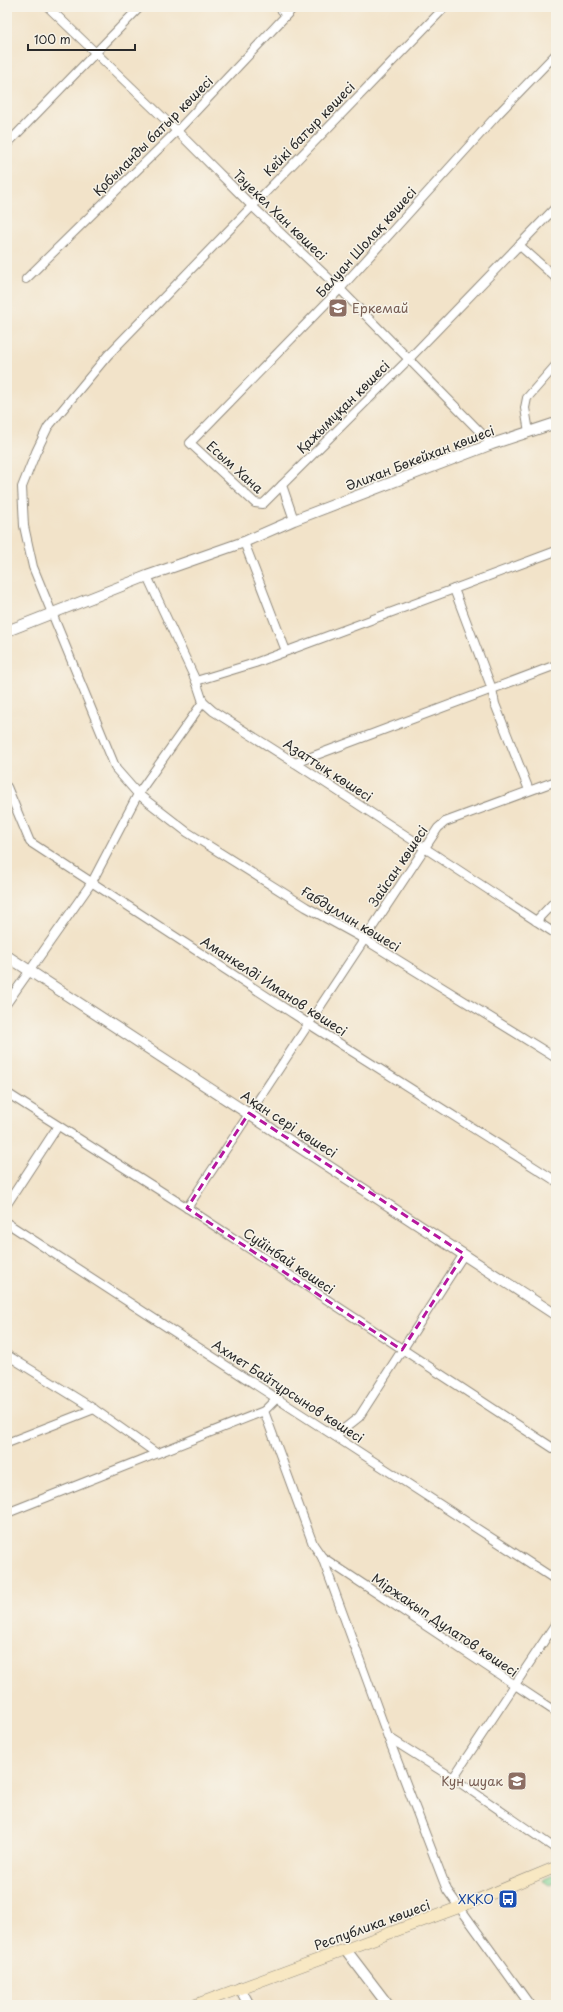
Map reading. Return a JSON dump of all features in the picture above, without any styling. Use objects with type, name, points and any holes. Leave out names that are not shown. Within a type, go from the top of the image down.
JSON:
[{"type":"main road","name":"Республика көшесі","points":[[195,2005],[460,1907],[556,1867]]},
{"type":"street","name":"Тәуекел Хан көшесі","points":[[48,7],[177,131],[252,206],[340,289],[492,444]]},
{"type":"street","points":[[7,144],[140,7]]},
{"type":"street","points":[[278,7],[286,15]]},
{"type":"street","name":"Қобыланды батыр көшесі","points":[[26,279],[177,131],[294,7]]},
{"type":"street","name":"Кейкі батыр көшесі","points":[[53,614],[33,567],[24,526],[22,487],[48,427],[108,355],[445,7]]},
{"type":"street","name":"Балуан Шолақ көшесі","points":[[190,443],[340,289],[494,119],[556,54]]},
{"type":"street","name":"Қажымұқан көшесі","points":[[282,485],[409,359],[556,207]]},
{"type":"street","points":[[519,245],[556,278]]},
{"type":"street","points":[[529,432],[525,408],[527,398],[556,366]]},
{"type":"street","name":"Әлихан Бөкейхан көшесі","points":[[294,520],[492,444],[556,423]]},
{"type":"street","name":"Есым Хана","points":[[190,443],[255,503],[263,504],[282,485]]},
{"type":"street","points":[[7,631],[147,576],[244,542],[294,520],[282,485]]},
{"type":"street","points":[[244,542],[286,651]]},
{"type":"street","points":[[196,681],[286,651],[556,551]]},
{"type":"street","points":[[7,1003],[92,882],[138,794],[203,702],[196,681],[147,576]]},
{"type":"street","points":[[454,589],[492,689],[495,704],[529,790]]},
{"type":"street","name":"Ғабдуллин көшесі","points":[[53,614],[116,769],[138,794],[187,832],[306,907],[364,939],[556,1058]]},
{"type":"street","points":[[295,763],[556,665]]},
{"type":"street","name":"Азаттық көшесі","points":[[203,702],[213,711],[556,934]]},
{"type":"street","name":"Зайсан көшесі","points":[[186,1208],[438,828],[445,822],[556,781]]},
{"type":"street","name":"Аманкелді Иманов көшесі","points":[[7,787],[30,842],[309,1024],[556,1181]]},
{"type":"street","points":[[536,921],[556,900]]},
{"type":"street","name":"Ақан сері көшесі","points":[[7,956],[556,1314]]},
{"type":"street","name":"Суйінбай көшесі","points":[[7,1093],[556,1450]]},
{"type":"street","points":[[7,1204],[58,1126]]},
{"type":"street","name":"Ахмет Байтұрсынов көшесі","points":[[7,1223],[556,1580]]},
{"type":"street","points":[[336,1436],[359,1417],[464,1254]]},
{"type":"street","points":[[7,1355],[94,1409],[156,1453]]},
{"type":"street","points":[[7,1513],[264,1411],[277,1398]]},
{"type":"street","points":[[7,1443],[94,1409]]},
{"type":"street","points":[[264,1411],[312,1544],[322,1557],[446,1890],[460,1907],[530,2005]]},
{"type":"street","name":"Міржақып Дулатов көшесі","points":[[322,1557],[556,1712]]},
{"type":"street","points":[[453,1778],[556,1623]]},
{"type":"street","points":[[388,1737],[453,1778],[556,1849]]},
{"type":"street","points":[[346,1950],[388,2005]]},
{"type":"street","points":[[240,1988],[249,2005]]},
{"type":"highlighted area","points":[[249,1113],[464,1254],[402,1350],[187,1208]]},
{"type":"green space","points":[[556,1874],[556,1882],[549,1885],[542,1880]]},
{"type":"place","name":"Еркемай","points":[[338,308]]},
{"type":"place","name":"Кун шуак","points":[[517,1781]]},
{"type":"place","name":"ХҚКО","points":[[508,1899]]}]
